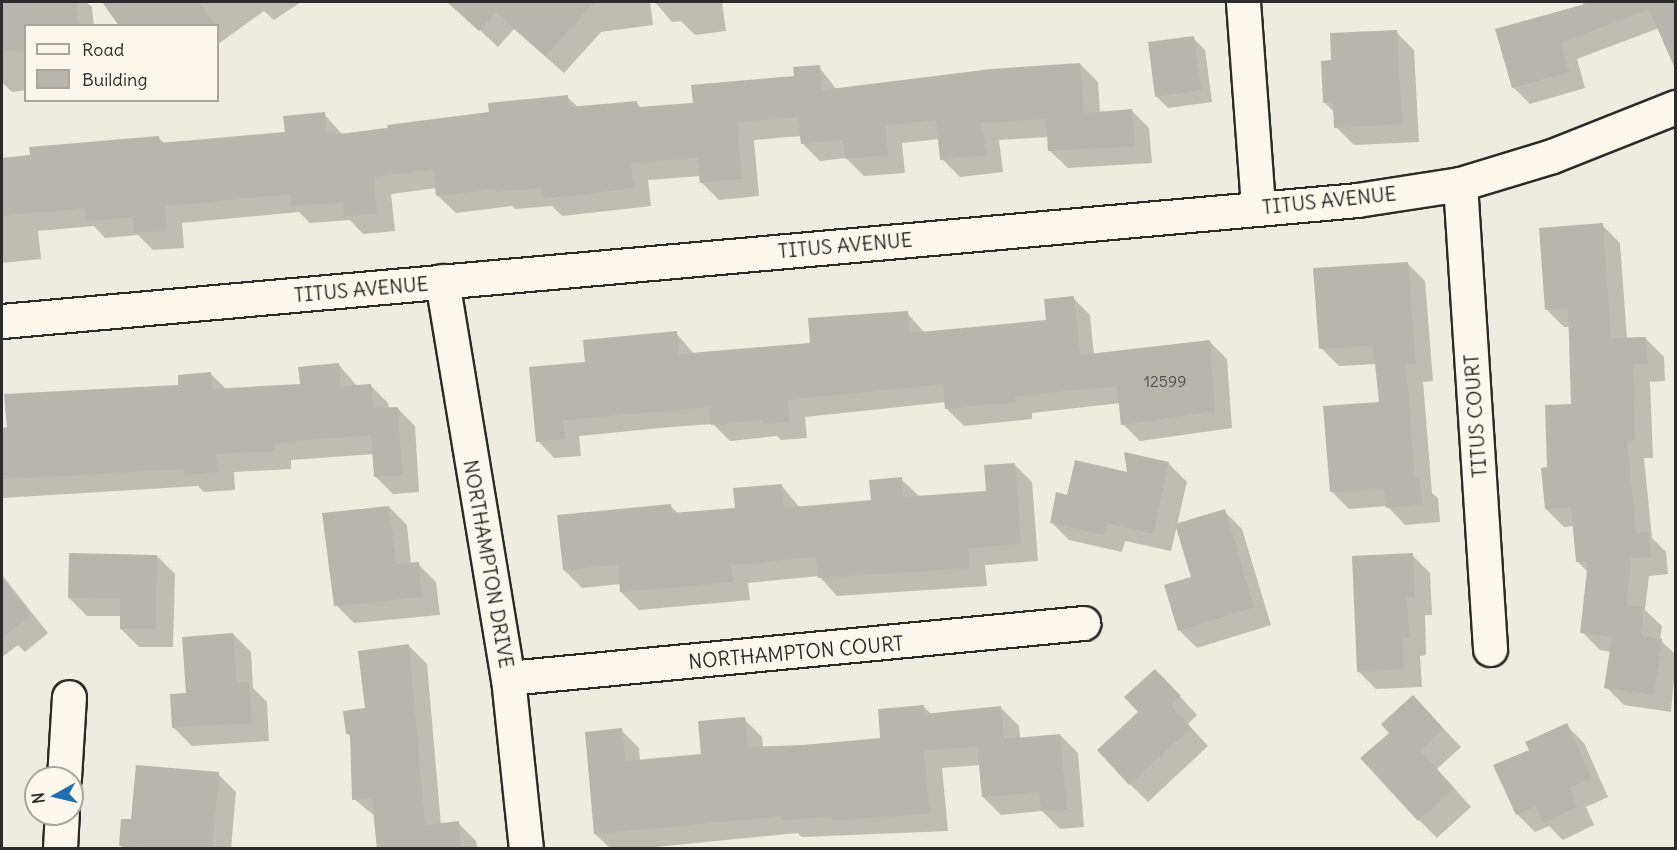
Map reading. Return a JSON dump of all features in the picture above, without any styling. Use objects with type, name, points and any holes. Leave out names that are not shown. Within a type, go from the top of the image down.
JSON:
[{"type":"street","points":[[1243,2],[1258,206]]},
{"type":"street","name":"TITUS AVENUE","points":[[2,321],[1258,206],[1357,200],[1460,184],[1552,156],[1676,107]]},
{"type":"street","name":"TITUS COURT","points":[[1460,184],[1490,649]]},
{"type":"street","name":"NORTHAMPTON DRIVE","points":[[442,281],[508,678],[526,849]]},
{"type":"street","name":"NORTHAMPTON COURT","points":[[508,678],[1083,623]]},
{"type":"street","points":[[65,766],[69,697]]},
{"type":"street","points":[[60,849],[61,826]]},
{"type":"building","points":[[2,2],[76,2],[79,24],[24,24],[24,49],[2,51]]},
{"type":"building","points":[[102,2],[199,2],[215,24],[118,24]]},
{"type":"building","points":[[447,2],[595,2],[545,56],[496,12],[479,31]]},
{"type":"building","points":[[1592,2],[1676,2],[1676,71],[1649,9],[1561,43],[1569,72],[1512,88],[1495,29]]},
{"type":"building","points":[[1397,30],[1402,124],[1334,128],[1333,103],[1323,103],[1321,61],[1331,60],[1330,33]]},
{"type":"building","points":[[1194,36],[1201,90],[1155,97],[1148,42]]},
{"type":"building","points":[[1080,63],[1084,113],[1132,109],[1135,146],[1048,151],[1046,119],[982,123],[986,155],[940,160],[936,120],[885,125],[888,155],[845,159],[843,140],[801,144],[798,117],[737,122],[742,179],[700,183],[697,158],[631,163],[634,188],[543,199],[542,188],[496,192],[496,189],[436,196],[433,169],[374,177],[377,214],[344,216],[343,202],[291,206],[290,194],[165,206],[167,231],[134,233],[133,217],[86,221],[85,208],[2,216],[2,158],[30,155],[29,147],[159,136],[160,143],[285,132],[283,116],[325,112],[327,135],[388,129],[387,125],[489,112],[488,103],[568,95],[569,107],[637,101],[638,107],[693,103],[691,85],[794,76],[793,67],[820,65],[822,90],[991,69]]},
{"type":"building","points":[[1603,223],[1611,338],[1646,337],[1648,364],[1633,364],[1635,440],[1627,441],[1636,533],[1649,532],[1651,557],[1631,558],[1627,605],[1644,607],[1641,636],[1662,639],[1654,695],[1604,688],[1612,637],[1580,633],[1588,561],[1576,562],[1571,507],[1545,509],[1541,468],[1547,467],[1545,405],[1571,404],[1568,308],[1545,310],[1539,228]]},
{"type":"building","points":[[1408,262],[1416,363],[1406,364],[1415,479],[1420,479],[1422,504],[1386,508],[1384,488],[1330,492],[1323,406],[1379,402],[1373,345],[1319,349],[1313,268]]},
{"type":"building","points":[[1074,296],[1080,355],[1210,340],[1215,411],[1121,425],[1117,386],[1015,396],[1016,402],[945,409],[943,384],[788,400],[790,422],[763,424],[762,420],[711,425],[710,407],[563,420],[565,439],[536,442],[529,367],[585,362],[583,340],[677,331],[679,354],[810,343],[808,318],[908,311],[910,333],[1046,320],[1044,299]]},
{"type":"building","points":[[339,363],[341,386],[371,384],[373,408],[398,407],[402,475],[374,477],[371,435],[274,443],[274,451],[216,454],[218,472],[184,475],[184,469],[2,479],[2,428],[7,427],[4,394],[178,385],[178,375],[211,372],[212,389],[300,384],[298,367]]},
{"type":"building","points":[[1124,452],[1169,462],[1153,534],[1107,523],[1104,535],[1050,523],[1056,492],[1067,495],[1075,460],[1127,472]]},
{"type":"building","points":[[1015,463],[1021,544],[968,548],[969,568],[818,578],[816,557],[731,565],[733,582],[620,592],[618,565],[563,570],[557,515],[671,504],[672,513],[735,508],[733,488],[782,484],[784,508],[871,500],[869,480],[902,477],[903,497],[986,491],[984,465]]},
{"type":"building","points":[[389,506],[396,564],[419,562],[422,597],[334,606],[322,513]]},
{"type":"building","points":[[1225,509],[1254,607],[1178,631],[1164,585],[1191,577],[1175,524]]},
{"type":"building","points":[[69,553],[157,555],[156,629],[120,629],[120,599],[68,598]]},
{"type":"building","points":[[1413,553],[1415,598],[1407,598],[1409,638],[1403,638],[1404,669],[1357,672],[1352,556]]},
{"type":"building","points":[[2,578],[31,615],[2,638]]},
{"type":"building","points":[[233,633],[237,683],[249,682],[252,723],[172,728],[170,694],[186,693],[182,637]]},
{"type":"building","points":[[409,644],[425,825],[459,821],[461,849],[377,849],[372,799],[352,800],[350,734],[346,734],[343,711],[365,708],[358,651]]},
{"type":"building","points":[[1155,669],[1181,696],[1171,705],[1191,728],[1129,785],[1097,750],[1138,712],[1124,697]]},
{"type":"building","points":[[1413,695],[1444,729],[1420,750],[1454,788],[1418,821],[1360,758],[1389,733],[1381,724]]},
{"type":"building","points":[[924,705],[924,714],[1001,706],[1004,739],[1060,734],[1067,809],[1041,811],[1039,792],[982,797],[977,746],[924,751],[930,814],[832,820],[832,816],[782,820],[782,816],[594,834],[585,732],[622,728],[625,761],[701,754],[698,721],[745,717],[748,747],[805,745],[880,738],[878,709]]},
{"type":"building","points":[[1567,723],[1591,778],[1569,788],[1577,807],[1543,823],[1536,806],[1516,815],[1493,765],[1529,750],[1525,742]]},
{"type":"building","points":[[136,765],[219,772],[212,849],[119,846],[121,819],[131,819]]}]
